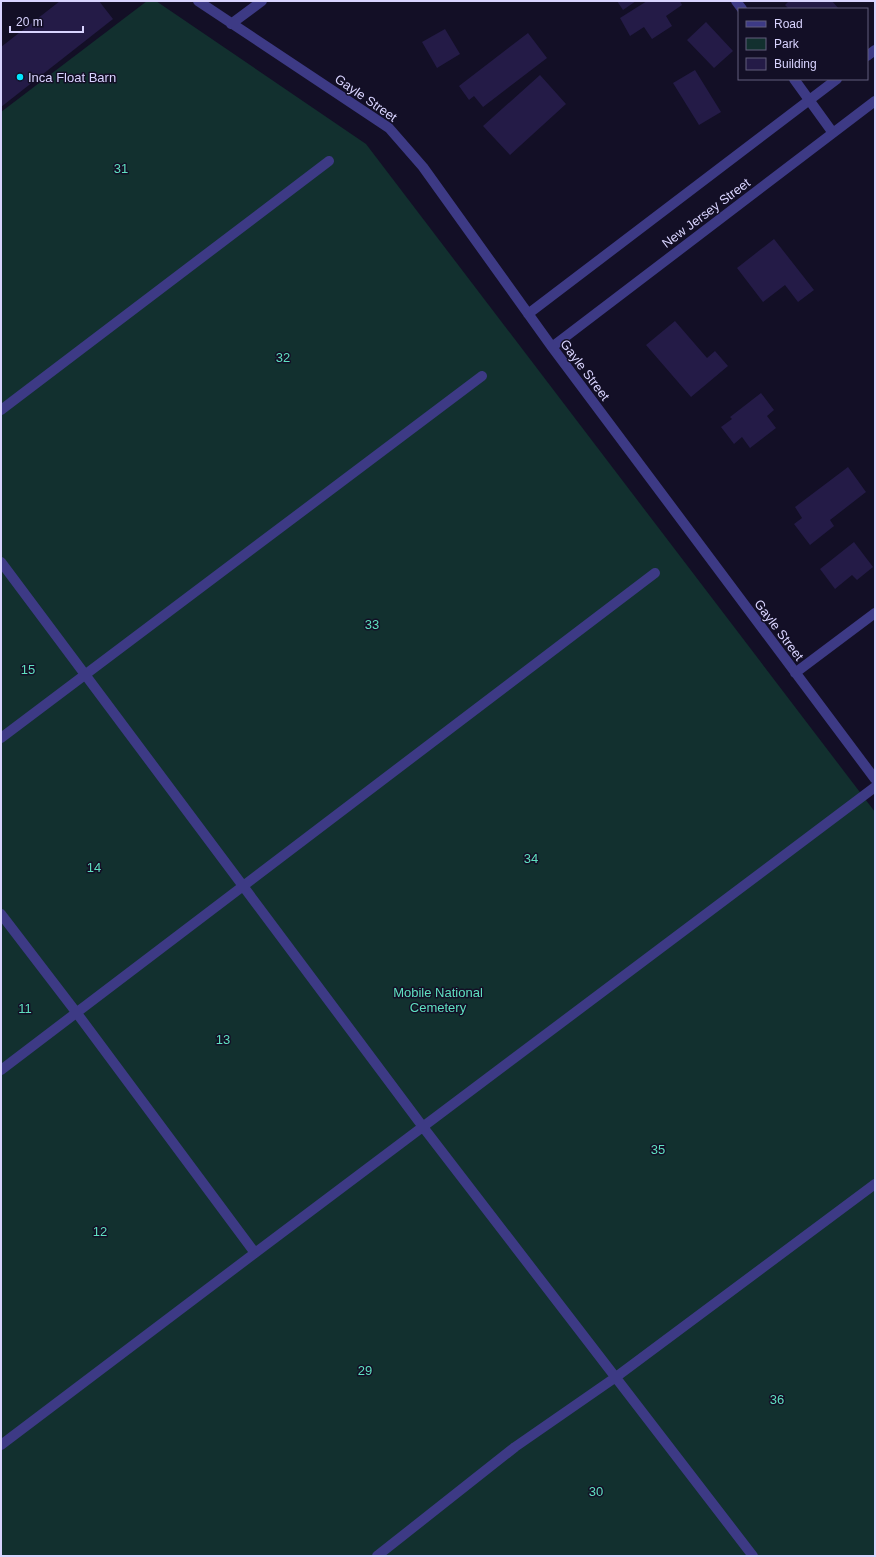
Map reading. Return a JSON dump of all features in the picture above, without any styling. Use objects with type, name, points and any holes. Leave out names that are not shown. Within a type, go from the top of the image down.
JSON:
[{"type":"street","name":"Gayle Street","points":[[198,1],[389,128],[423,167],[552,347],[875,778]]},
{"type":"street","points":[[231,24],[262,1]]},
{"type":"street","points":[[795,80],[834,133]]},
{"type":"street","name":"New Jersey Street","points":[[528,314],[836,80]]},
{"type":"street","name":"New Jersey Street","points":[[552,347],[875,101]]},
{"type":"street","points":[[1,410],[329,161]]},
{"type":"street","points":[[1,738],[482,376]]},
{"type":"street","points":[[1,562],[423,1126],[753,1556]]},
{"type":"street","points":[[1,1070],[243,884],[655,573]]},
{"type":"street","points":[[795,673],[875,612]]},
{"type":"street","points":[[1,1445],[254,1253],[875,787]]},
{"type":"street","points":[[1,914],[76,1012],[254,1253]]},
{"type":"street","points":[[377,1556],[515,1447],[616,1378],[875,1184]]},
{"type":"green space","name":"Mobile National Cemetery","points":[[147,1],[156,1],[366,144],[875,812],[875,1556],[1,1556],[1,112]]},
{"type":"building","name":"Inca Float Barn","points":[[60,1],[99,1],[113,19],[1,107],[1,47]]},
{"type":"building","points":[[617,1],[636,1],[623,10]]},
{"type":"building","points":[[647,1],[680,1],[682,5],[666,16],[672,26],[652,39],[644,27],[630,36],[620,18]]},
{"type":"building","points":[[789,1],[832,1],[838,8],[788,8],[785,5]]},
{"type":"building","points":[[706,22],[733,51],[714,68],[687,40]]},
{"type":"building","points":[[445,29],[460,54],[437,68],[422,42]]},
{"type":"building","points":[[528,33],[547,58],[483,107],[474,96],[469,100],[459,86]]},
{"type":"building","points":[[695,70],[721,112],[699,125],[673,83]]},
{"type":"building","points":[[540,75],[566,104],[510,155],[483,126]]},
{"type":"building","points":[[774,239],[814,290],[798,302],[785,285],[763,302],[737,268]]},
{"type":"building","points":[[675,321],[707,358],[715,351],[728,366],[691,397],[646,345]]},
{"type":"building","points":[[761,393],[774,410],[767,416],[776,428],[750,448],[742,437],[734,444],[721,427],[732,419],[730,417]]},
{"type":"building","points":[[848,467],[866,492],[830,520],[834,526],[810,545],[794,524],[802,518],[795,507]]},
{"type":"building","points":[[854,542],[873,567],[857,580],[852,575],[835,589],[820,569]]},
{"type":"place","name":"Inca Float Barn","points":[[20,77]]},
{"type":"park label","name":"31","points":[[121,168]]},
{"type":"park label","name":"32","points":[[283,357]]},
{"type":"park label","name":"33","points":[[372,624]]},
{"type":"park label","name":"15","points":[[28,669]]},
{"type":"park label","name":"34","points":[[531,858]]},
{"type":"park label","name":"14","points":[[94,867]]},
{"type":"park label","name":"11","points":[[25,1008]]},
{"type":"park label","name":"13","points":[[223,1039]]},
{"type":"park label","name":"35","points":[[658,1149]]},
{"type":"park label","name":"12","points":[[100,1231]]},
{"type":"park label","name":"29","points":[[365,1370]]},
{"type":"park label","name":"36","points":[[777,1399]]},
{"type":"park label","name":"30","points":[[596,1491]]}]
